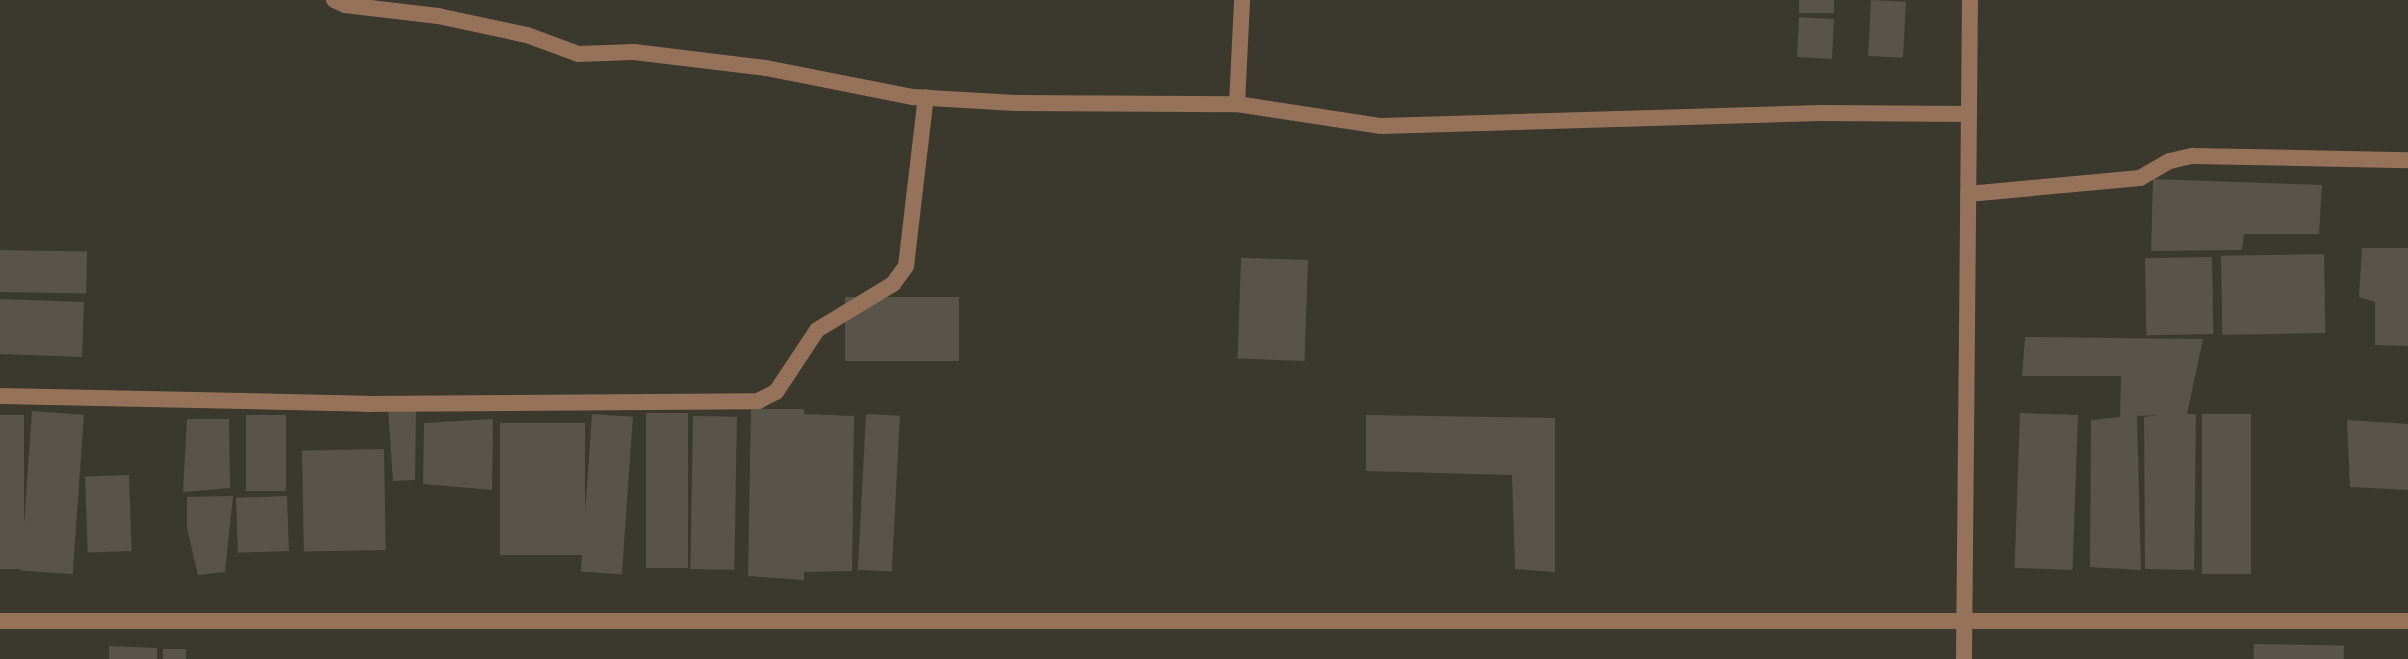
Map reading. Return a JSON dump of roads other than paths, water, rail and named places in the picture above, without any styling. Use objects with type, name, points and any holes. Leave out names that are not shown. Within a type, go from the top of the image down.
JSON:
[{"type":"street","points":[[334,0],[345,5],[438,16],[527,35],[578,54],[634,52],[766,68],[926,97],[1015,103],[1237,104],[1381,126],[1688,115],[1969,114]]},
{"type":"street","points":[[1237,104],[1242,0]]},
{"type":"street","points":[[1964,659],[1970,0]]},
{"type":"street","points":[[0,396],[367,404],[758,401],[776,392],[817,330],[893,284],[906,266],[926,97]]},
{"type":"street","points":[[1968,194],[2140,178],[2170,161],[2192,156],[2408,160]]},
{"type":"street","points":[[0,621],[2408,621]]}]
